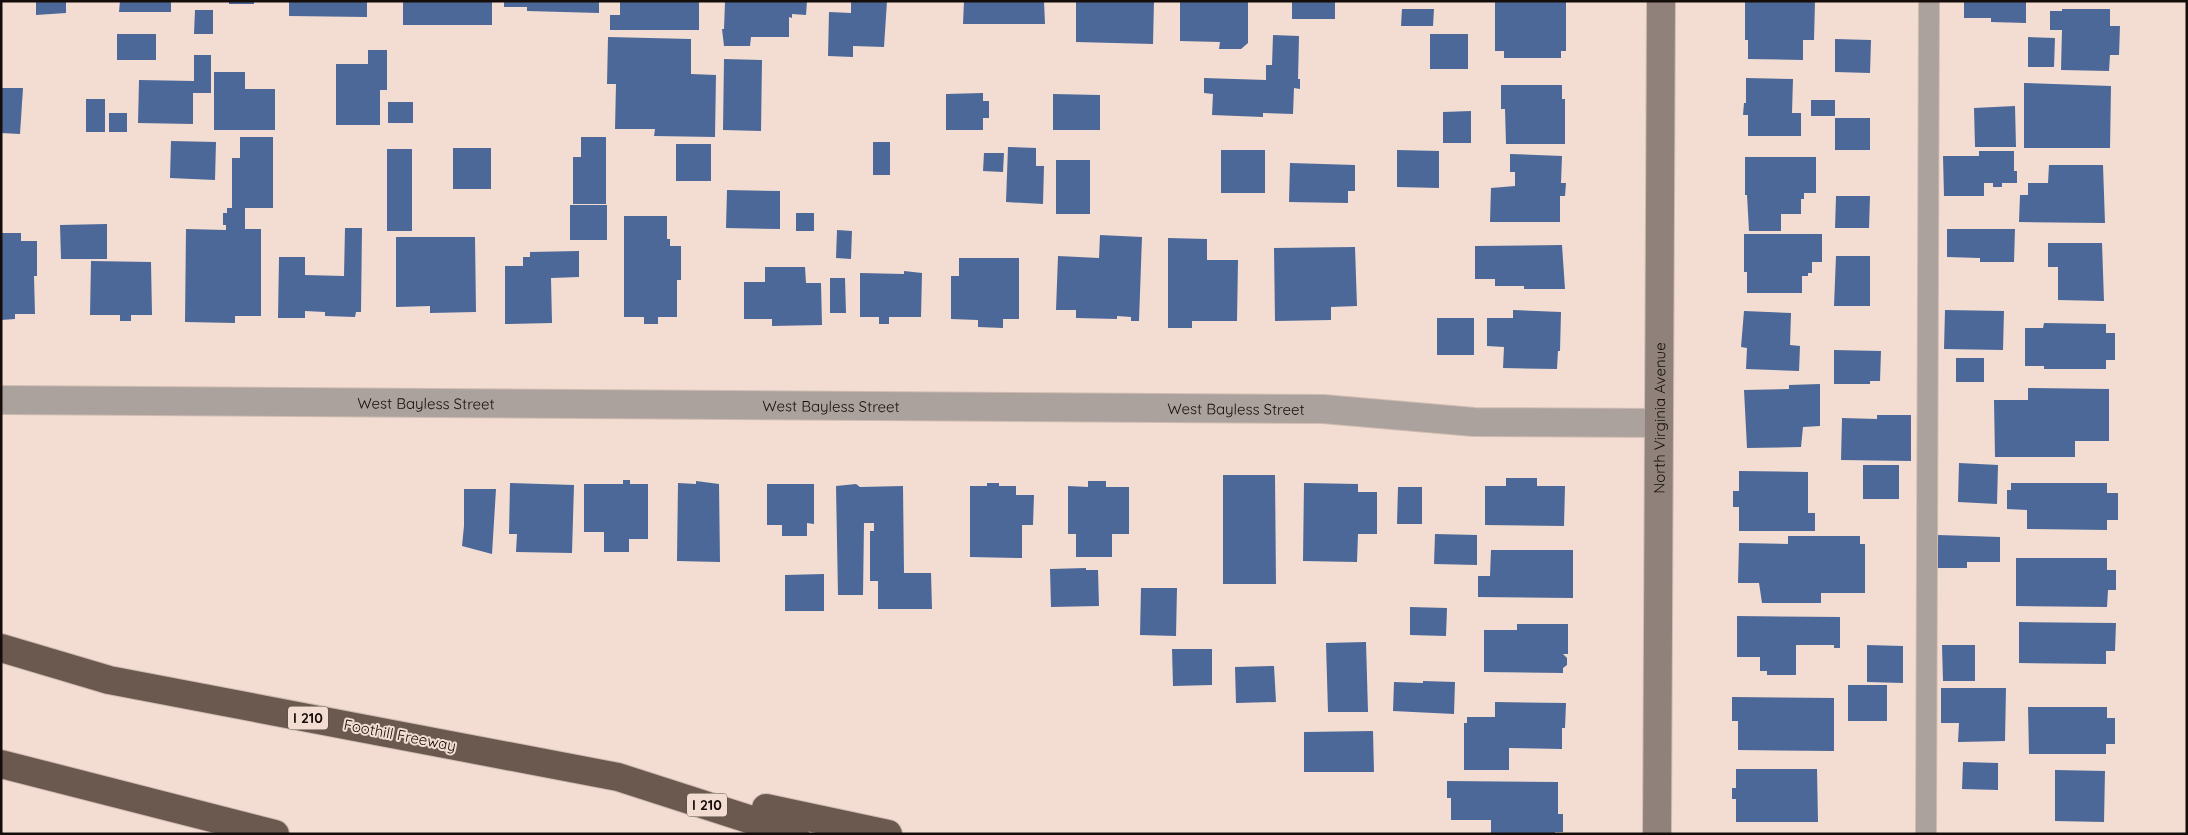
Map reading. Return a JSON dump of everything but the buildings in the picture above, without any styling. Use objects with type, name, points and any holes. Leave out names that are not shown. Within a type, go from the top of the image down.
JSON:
[{"type":"highway","name":"Foothill Freeway","points":[[1,648],[109,680],[618,777],[795,834]]},
{"type":"highway","points":[[1,764],[275,834]]},
{"type":"highway","points":[[618,777],[888,834]]},
{"type":"street","name":"North Virginia Avenue","points":[[1657,834],[1661,1]]},
{"type":"street","name":"West Bayless Street","points":[[1,400],[1323,409],[1474,422],[1660,423]]},
{"type":"lane","points":[[1926,834],[1929,1]]}]
